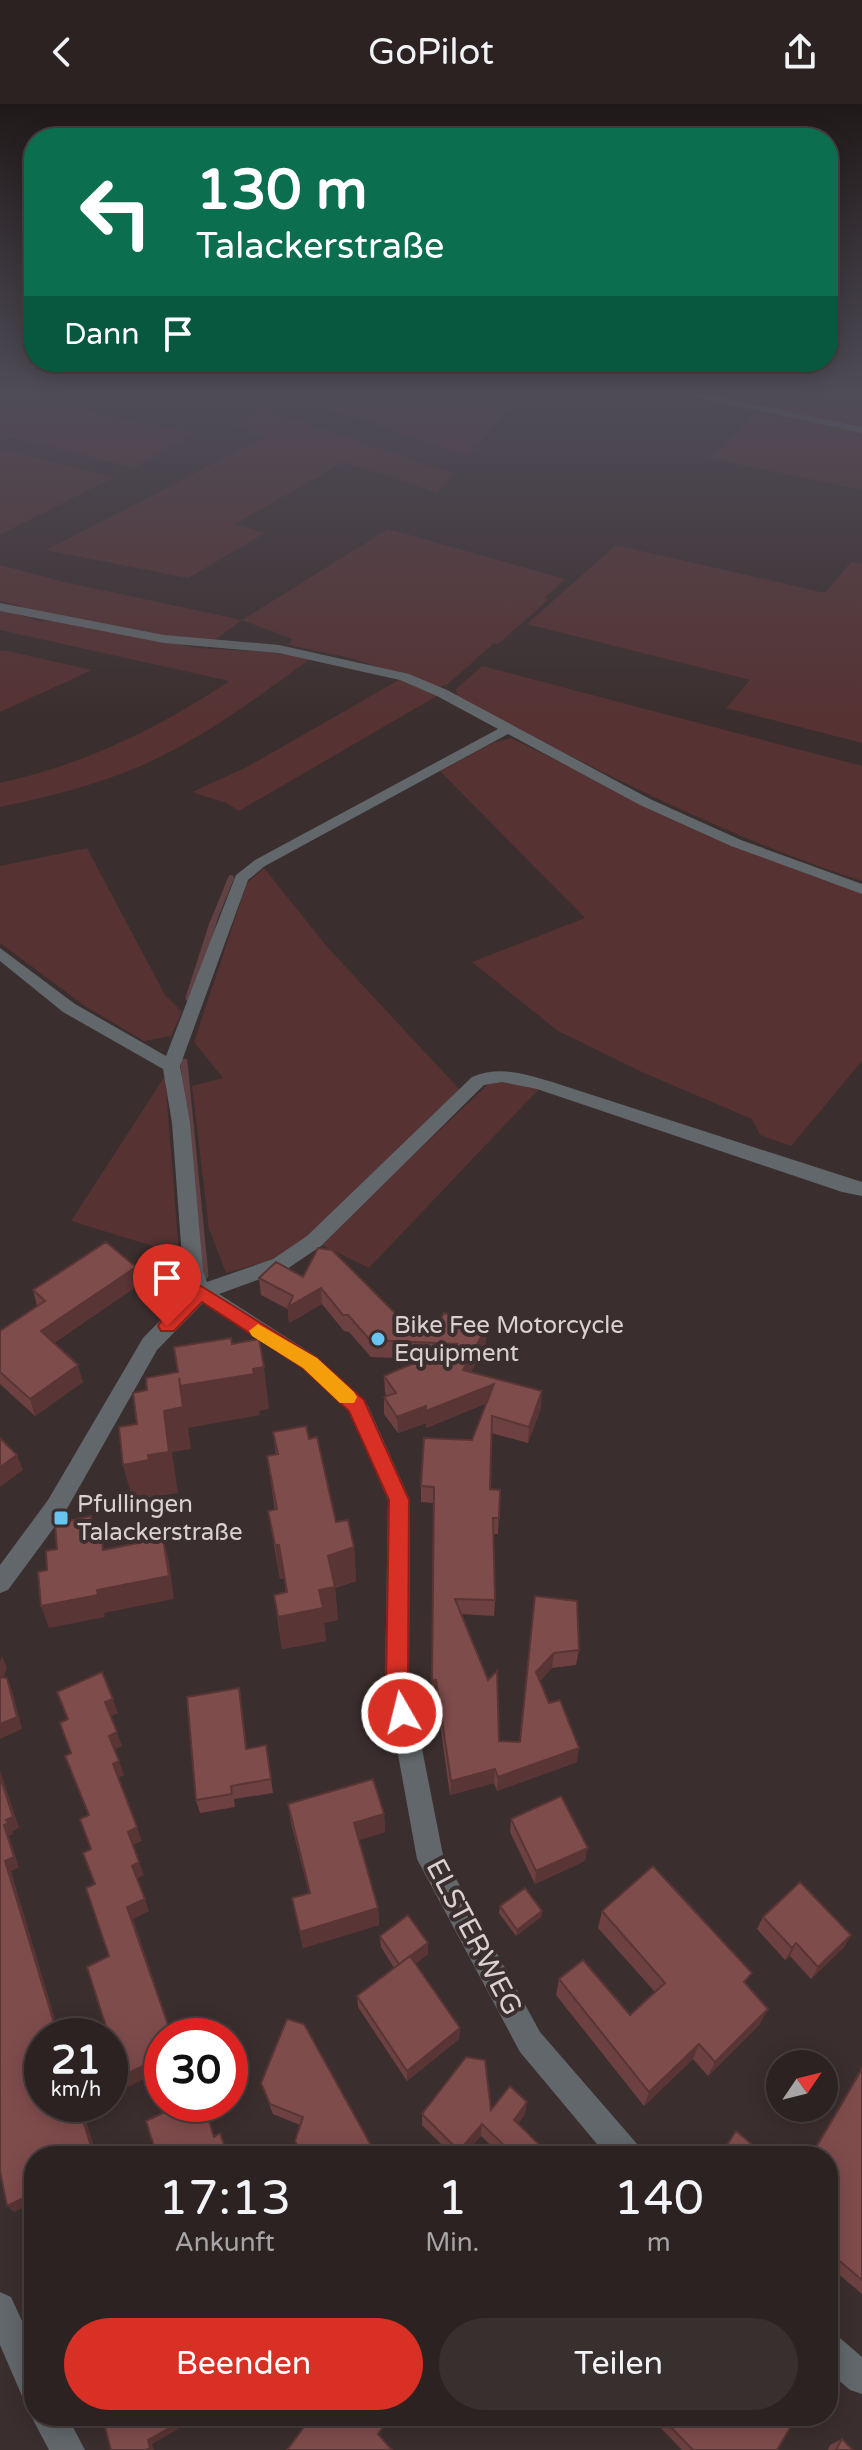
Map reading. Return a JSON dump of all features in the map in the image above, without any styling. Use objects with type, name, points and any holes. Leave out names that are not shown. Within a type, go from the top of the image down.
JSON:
[{"type":"street","points":[[0,607],[164,639],[279,649],[404,677],[442,693],[645,802],[736,843],[862,889]]},
{"type":"street","points":[[201,1292],[193,1271],[181,1123],[171,1066],[241,878],[260,863],[506,730]]},
{"type":"street","points":[[0,953],[69,1008],[171,1066]]},
{"type":"street","points":[[0,1583],[56,1507],[150,1344],[201,1292],[280,1264],[314,1241],[478,1081],[489,1076],[506,1075],[543,1085],[862,1189]]},
{"type":"street","name":"ELSTERWEG","points":[[201,1292],[310,1363],[357,1406],[399,1500],[397,1683],[430,1859],[530,2042],[618,2146]]},
{"type":"street","points":[[0,2308],[24,2362]]},
{"type":"street","points":[[838,2358],[862,2378]]},
{"type":"street","points":[[54,2426],[68,2450]]},
{"type":"shaded area","points":[[0,499],[70,499],[0,535]]},
{"type":"shaded area","points":[[144,499],[278,499],[235,524],[265,533],[188,578],[46,550]]},
{"type":"shaded area","points":[[388,529],[565,579],[545,598],[548,600],[498,644],[494,643],[448,684],[439,687],[351,658],[288,645],[292,639],[242,620]]},
{"type":"shaded area","points":[[616,545],[825,593],[851,562],[862,564],[862,743],[726,708],[750,680],[527,624]]},
{"type":"shaded area","points":[[0,565],[60,581],[242,620],[209,644],[17,610],[22,606],[0,601]]},
{"type":"shaded area","points":[[0,609],[42,622],[48,619],[197,648],[311,658],[229,717],[164,755],[89,785],[0,807],[0,783],[60,766],[119,743],[176,714],[229,681],[0,630]]},
{"type":"shaded area","points":[[0,651],[92,670],[0,712]]},
{"type":"shaded area","points":[[482,666],[862,766],[862,881],[706,821],[457,698],[456,689]]},
{"type":"shaded area","points":[[404,677],[442,693],[239,811],[226,803],[192,792],[247,767]]},
{"type":"shaded area","points":[[511,738],[718,840],[862,893],[862,1061],[791,1146],[760,1135],[752,1119],[644,1073],[558,1031],[472,962],[585,918],[440,771],[493,743]]},
{"type":"shaded area","points":[[87,848],[165,995],[182,1012],[171,1036],[144,1041],[85,1006],[0,943],[0,866]]},
{"type":"shaded area","points":[[264,868],[329,949],[460,1090],[311,1236],[271,1260],[226,1273],[209,1229],[192,1086],[223,1078],[194,1042],[247,883]]},
{"type":"shaded area","points":[[165,1076],[179,1254],[71,1221]]},
{"type":"shaded area","points":[[503,1079],[540,1088],[369,1268],[320,1244],[487,1085]]},
{"type":"building","points":[[106,1242],[136,1267],[41,1331],[78,1365],[30,1399],[0,1372],[0,1331],[45,1301],[33,1290]]},
{"type":"building","points":[[318,1248],[332,1250],[397,1315],[440,1320],[444,1313],[486,1328],[463,1370],[542,1391],[529,1427],[492,1416],[490,1489],[500,1490],[499,1518],[493,1518],[495,1600],[455,1599],[488,1680],[497,1671],[499,1741],[520,1742],[535,1596],[577,1601],[579,1650],[554,1653],[536,1672],[549,1703],[560,1700],[579,1748],[498,1777],[495,1769],[451,1781],[436,1680],[432,1681],[434,1487],[421,1486],[424,1438],[472,1440],[494,1384],[426,1411],[426,1406],[397,1417],[384,1397],[396,1393],[384,1376],[458,1344],[370,1340],[348,1315],[343,1315],[321,1288],[288,1307],[293,1296],[259,1278],[276,1262],[303,1277]]},
{"type":"building","points":[[231,1338],[232,1344],[259,1339],[264,1367],[253,1369],[254,1374],[180,1386],[183,1407],[164,1411],[169,1452],[148,1455],[149,1460],[123,1465],[119,1427],[137,1424],[133,1393],[147,1390],[146,1378],[178,1372],[174,1347]]},
{"type":"building","points":[[306,1426],[309,1439],[317,1437],[336,1522],[348,1520],[354,1547],[328,1556],[335,1587],[319,1590],[323,1608],[278,1617],[274,1595],[287,1592],[279,1545],[275,1545],[268,1511],[277,1509],[267,1456],[278,1454],[273,1432]]},
{"type":"building","points":[[0,1438],[17,1455],[0,1467]]},
{"type":"building","points":[[91,1516],[93,1534],[101,1533],[103,1550],[163,1538],[169,1576],[97,1590],[98,1595],[41,1606],[38,1572],[47,1570],[46,1551],[57,1549],[55,1524]]},
{"type":"building","points":[[102,1672],[113,1699],[105,1702],[117,1732],[109,1736],[119,1761],[113,1764],[137,1827],[128,1832],[139,1862],[132,1866],[145,1899],[127,1907],[166,2018],[144,2018],[144,2066],[128,2073],[128,2018],[103,2018],[87,1967],[109,1956],[86,1888],[95,1884],[83,1853],[91,1849],[80,1819],[89,1815],[65,1756],[71,1753],[60,1723],[68,1719],[57,1692]]},
{"type":"building","points":[[0,1677],[7,1678],[17,1717],[0,1724]]},
{"type":"building","points":[[239,1688],[246,1749],[266,1745],[271,1779],[231,1786],[232,1794],[196,1800],[187,1697]]},
{"type":"building","points":[[0,1776],[13,1817],[6,1820],[8,1823],[4,1825],[14,1857],[5,1861],[53,2018],[24,2018],[24,2122],[84,2122],[91,2146],[24,2146],[24,2198],[7,2206],[0,2171]]},
{"type":"building","points":[[373,1779],[384,1814],[354,1823],[378,1908],[300,1932],[292,1898],[310,1893],[288,1804]]},
{"type":"building","points":[[561,1796],[588,1848],[536,1871],[511,1819]]},
{"type":"building","points":[[653,1866],[752,1973],[744,1982],[768,2009],[715,2062],[699,2044],[649,2092],[559,1979],[583,1960],[630,2015],[665,1983],[602,1911]]},
{"type":"building","points":[[800,1882],[851,1935],[818,1967],[796,1943],[792,1948],[763,1917]]},
{"type":"building","points":[[525,1888],[542,1911],[517,1930],[500,1906]]},
{"type":"building","points":[[408,1915],[428,1943],[399,1964],[380,1936]]},
{"type":"building","points":[[410,1956],[460,2028],[407,2071],[357,1996]]},
{"type":"building","points":[[287,2019],[304,2024],[371,2146],[297,2146],[295,2141],[303,2117],[270,2104],[261,2083]]},
{"type":"building","points":[[466,2057],[485,2060],[491,2110],[510,2086],[527,2102],[514,2120],[541,2146],[505,2146],[482,2124],[463,2146],[454,2146],[422,2114]]},
{"type":"building","points":[[862,2069],[862,2280],[838,2260],[838,2146],[817,2146],[831,2122],[838,2122],[838,2110]]},
{"type":"building","points":[[146,2122],[209,2122],[214,2137],[220,2133],[225,2146],[154,2146]]},
{"type":"building","points":[[736,2131],[754,2146],[726,2146]]},
{"type":"building","points":[[105,2426],[173,2426],[148,2440],[150,2448],[146,2450],[111,2450]]},
{"type":"building","points":[[305,2426],[382,2426],[378,2434],[392,2450],[287,2450]]},
{"type":"building","points":[[670,2426],[791,2426],[777,2450],[693,2450]]},
{"type":"building","points":[[842,2439],[853,2450],[836,2450]]},
{"type":"waterway","points":[[212,925],[231,878]]},
{"type":"waterway","points":[[189,998],[213,923]]},
{"type":"waterway","points":[[184,1062],[205,1275]]},
{"type":"slow traffic","points":[[258,1331],[310,1363],[347,1397]]},
{"type":"place","name":"Bike Fee Motorcycle Equipment","points":[[378,1339]]},
{"type":"place","name":"Pfullingen Talackerstraße","points":[[61,1518]]},
{"type":"route","points":[[167,1326],[201,1292],[310,1363],[357,1406],[399,1500],[397,1683],[402,1713]]}]
